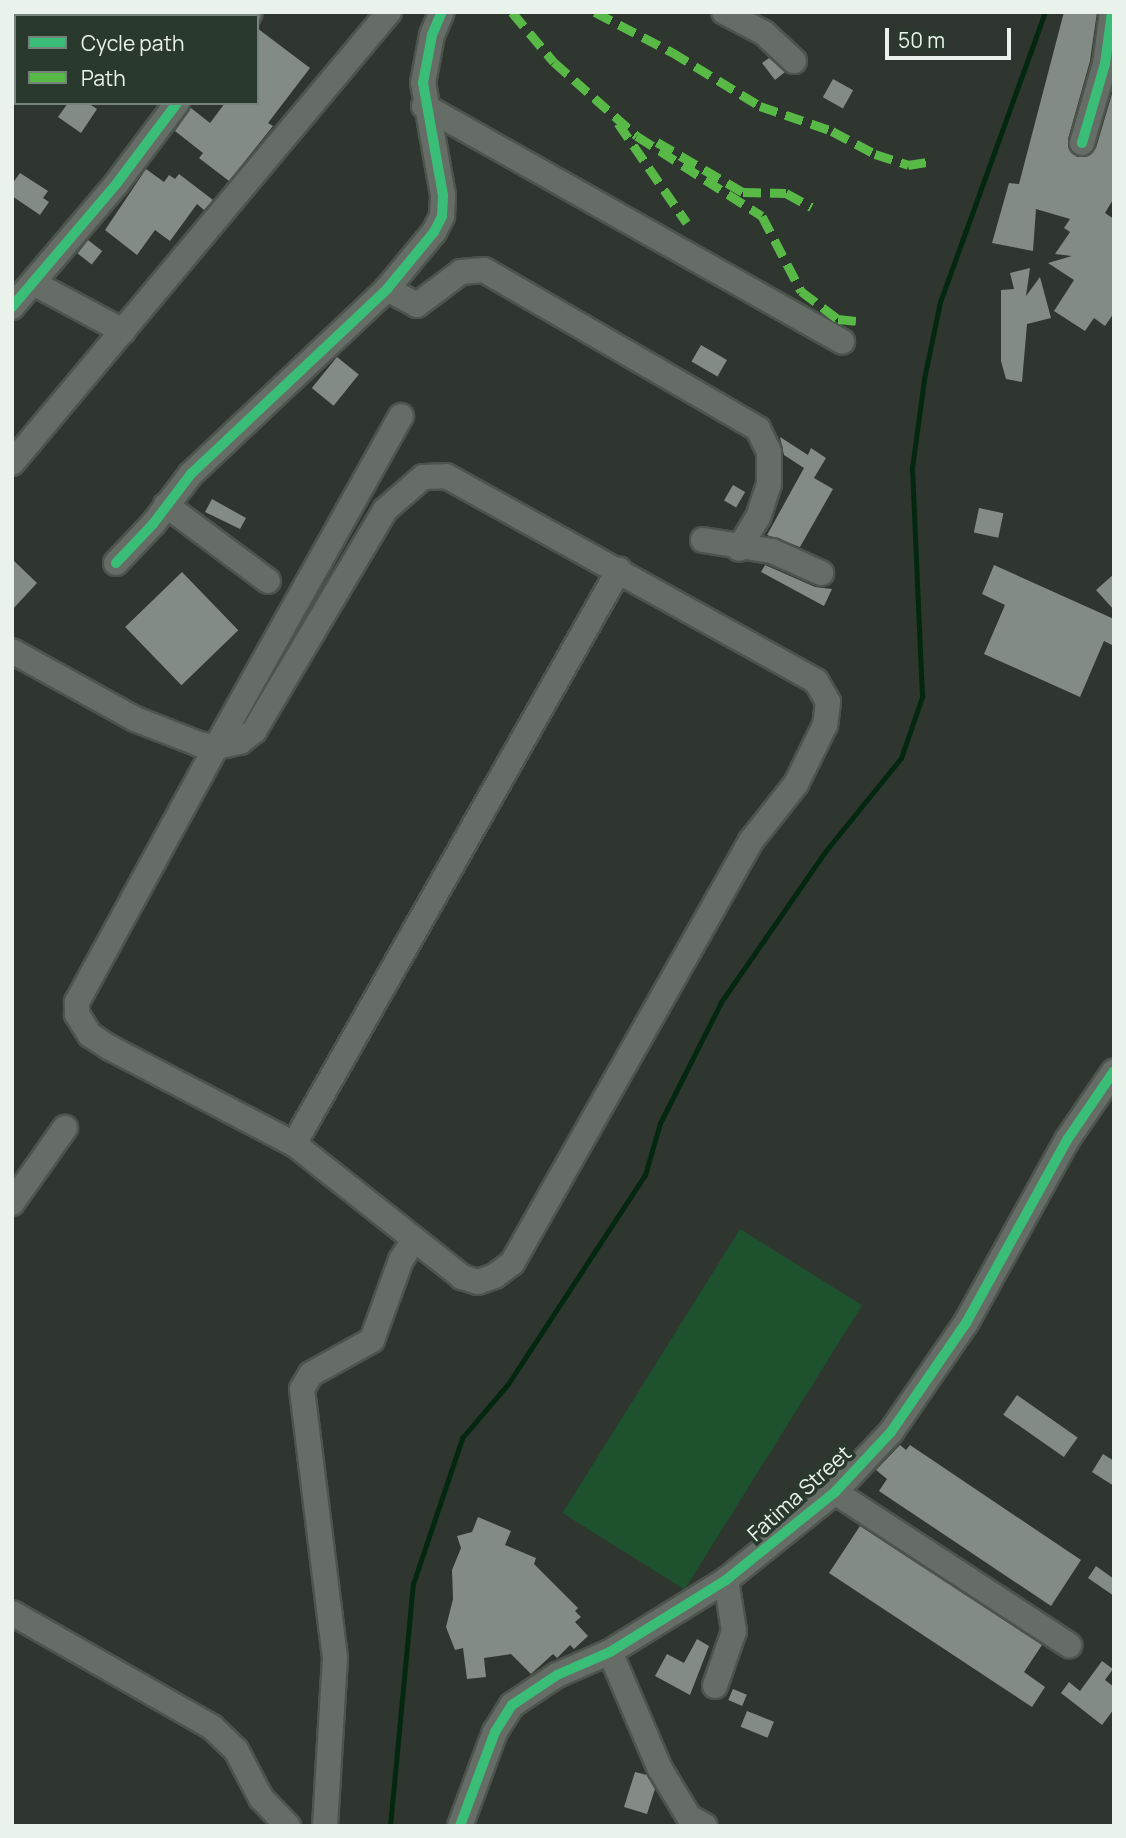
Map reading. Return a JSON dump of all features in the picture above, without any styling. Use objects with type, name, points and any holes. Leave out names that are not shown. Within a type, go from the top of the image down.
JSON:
[{"type":"street","points":[[116,563],[191,474],[387,289],[420,252],[442,216],[441,182],[424,106],[427,54],[442,12]]},
{"type":"street","points":[[724,12],[764,33],[794,61]]},
{"type":"street","points":[[1082,143],[1105,64],[1112,12]]},
{"type":"street","points":[[12,463],[383,13]]},
{"type":"street","points":[[12,307],[35,284],[175,105]]},
{"type":"street","points":[[424,106],[842,342]]},
{"type":"street","points":[[387,289],[417,305],[461,272],[484,270],[758,429],[769,452],[769,484],[758,517],[739,549]]},
{"type":"street","points":[[35,284],[123,331]]},
{"type":"street","points":[[12,651],[135,719],[216,747],[240,742],[254,731],[385,510],[423,477],[446,476],[816,681],[828,702],[825,726],[796,784],[751,841],[512,1263],[495,1276],[478,1282],[462,1277],[294,1144],[110,1048],[90,1035],[77,1014],[77,1002],[216,747],[401,416]]},
{"type":"street","points":[[166,505],[268,581]]},
{"type":"street","points":[[703,540],[739,549],[772,551],[821,573]]},
{"type":"street","points":[[294,1144],[619,570]]},
{"type":"street","name":"Fatima Street","points":[[460,1826],[495,1732],[512,1705],[557,1675],[610,1652],[726,1580],[835,1492],[919,1397],[966,1323],[1073,1129],[1114,1071]]},
{"type":"street","points":[[12,1203],[65,1128]]},
{"type":"street","points":[[325,1826],[335,1658],[302,1389],[311,1374],[372,1340],[401,1260],[414,1240]]},
{"type":"street","points":[[835,1492],[1069,1645]]},
{"type":"street","points":[[715,1686],[734,1631],[726,1580]]},
{"type":"street","points":[[12,1613],[212,1727],[236,1750],[261,1798],[288,1826]]},
{"type":"street","points":[[610,1652],[660,1769],[689,1817],[705,1826]]},
{"type":"green space","points":[[740,1229],[862,1305],[685,1589],[562,1513]]},
{"type":"building","points":[[1064,12],[1097,12],[1090,61],[1068,139],[1068,147],[1077,157],[1086,157],[1096,148],[1114,87],[1114,198],[1105,213],[1114,219],[1114,313],[1105,326],[1094,318],[1085,331],[1054,311],[1074,280],[1048,263],[1072,256],[1055,254],[1070,232],[1064,228],[1070,219],[1036,209],[1033,251],[992,243],[1009,183],[1019,184]]},
{"type":"building","points":[[259,30],[310,68],[268,123],[273,126],[229,181],[199,158],[203,153],[175,131],[191,108],[210,123],[224,105],[259,105]]},
{"type":"building","points":[[769,58],[785,72],[775,80],[762,63]]},
{"type":"building","points":[[833,79],[853,90],[843,109],[823,97]]},
{"type":"building","points":[[67,105],[91,105],[97,109],[81,133],[58,117]]},
{"type":"building","points":[[146,169],[164,182],[169,175],[175,179],[179,174],[213,200],[204,210],[197,204],[170,241],[155,230],[137,255],[105,230]]},
{"type":"building","points":[[20,173],[48,191],[43,198],[49,202],[40,215],[12,196],[12,184]]},
{"type":"building","points":[[88,240],[102,251],[92,264],[78,253]]},
{"type":"building","points":[[1030,268],[1026,296],[1040,277],[1051,318],[1027,324],[1022,382],[1006,379],[1001,361],[1001,290],[1014,289],[1010,273]]},
{"type":"building","points":[[701,345],[727,360],[717,376],[692,361]]},
{"type":"building","points":[[337,357],[359,375],[334,406],[312,388]]},
{"type":"building","points":[[780,437],[808,455],[811,448],[826,458],[814,478],[833,489],[800,547],[767,535],[804,468],[784,455]]},
{"type":"building","points":[[733,485],[745,492],[736,508],[724,501]]},
{"type":"building","points":[[212,499],[246,518],[240,529],[205,512]]},
{"type":"building","points":[[979,508],[1003,513],[998,538],[974,532]]},
{"type":"building","points":[[12,559],[37,583],[12,610]]},
{"type":"building","points":[[765,565],[815,587],[832,589],[824,606],[761,572]]},
{"type":"building","points":[[994,565],[1114,619],[1114,646],[1104,641],[1080,697],[984,654],[1005,605],[982,594]]},
{"type":"building","points":[[182,572],[238,630],[181,685],[125,627]]},
{"type":"building","points":[[1114,574],[1114,610],[1096,590]]},
{"type":"building","points":[[1017,1395],[1078,1437],[1064,1457],[1003,1415]]},
{"type":"building","points":[[900,1445],[906,1450],[910,1445],[1081,1560],[1051,1606],[879,1491],[887,1479],[876,1470]]},
{"type":"building","points":[[1103,1454],[1114,1461],[1114,1486],[1092,1472]]},
{"type":"building","points":[[478,1517],[511,1531],[505,1545],[536,1558],[534,1564],[578,1608],[575,1611],[581,1617],[575,1622],[588,1636],[574,1649],[570,1645],[557,1658],[553,1654],[531,1674],[511,1654],[484,1658],[486,1677],[467,1679],[463,1648],[455,1650],[446,1627],[453,1599],[452,1570],[461,1548],[457,1536],[472,1532]]},
{"type":"building","points":[[860,1526],[1042,1645],[1024,1672],[1045,1687],[1032,1707],[829,1573]]},
{"type":"building","points":[[1096,1566],[1114,1579],[1114,1596],[1088,1578]]},
{"type":"building","points":[[697,1639],[709,1646],[690,1695],[655,1676],[667,1654],[684,1663]]},
{"type":"building","points":[[1102,1661],[1113,1669],[1105,1680],[1114,1687],[1114,1709],[1102,1725],[1061,1693],[1069,1682],[1080,1691]]},
{"type":"building","points":[[733,1689],[747,1695],[742,1706],[728,1700]]},
{"type":"building","points":[[747,1711],[774,1722],[768,1738],[741,1727]]},
{"type":"building","points":[[635,1772],[647,1775],[655,1789],[647,1814],[624,1807]]},
{"type":"waterway","points":[[390,1826],[413,1584],[462,1438],[508,1384],[645,1175],[660,1123],[721,1002],[824,853],[901,758],[922,697],[912,468],[924,379],[940,302],[1045,12]]},
{"type":"marked path","points":[[512,12],[554,62],[637,136],[762,216],[801,291],[838,319],[856,321]]},
{"type":"marked path","points":[[595,12],[672,52],[760,106],[832,131],[875,154],[908,165],[928,162]]},
{"type":"marked path","points":[[618,123],[687,223]]},
{"type":"marked path","points":[[657,142],[743,192],[786,193],[811,207]]},
{"type":"cycle path","points":[[116,563],[153,524],[191,474],[387,289],[434,232],[442,216],[443,195],[423,83],[432,35],[442,12]]},
{"type":"cycle path","points":[[1082,143],[1105,64],[1112,12]]},
{"type":"cycle path","points":[[12,307],[117,183],[176,105]]},
{"type":"cycle path","points":[[460,1826],[495,1732],[512,1705],[557,1675],[610,1652],[726,1580],[835,1492],[891,1432],[966,1323],[1067,1140],[1114,1071]]}]
